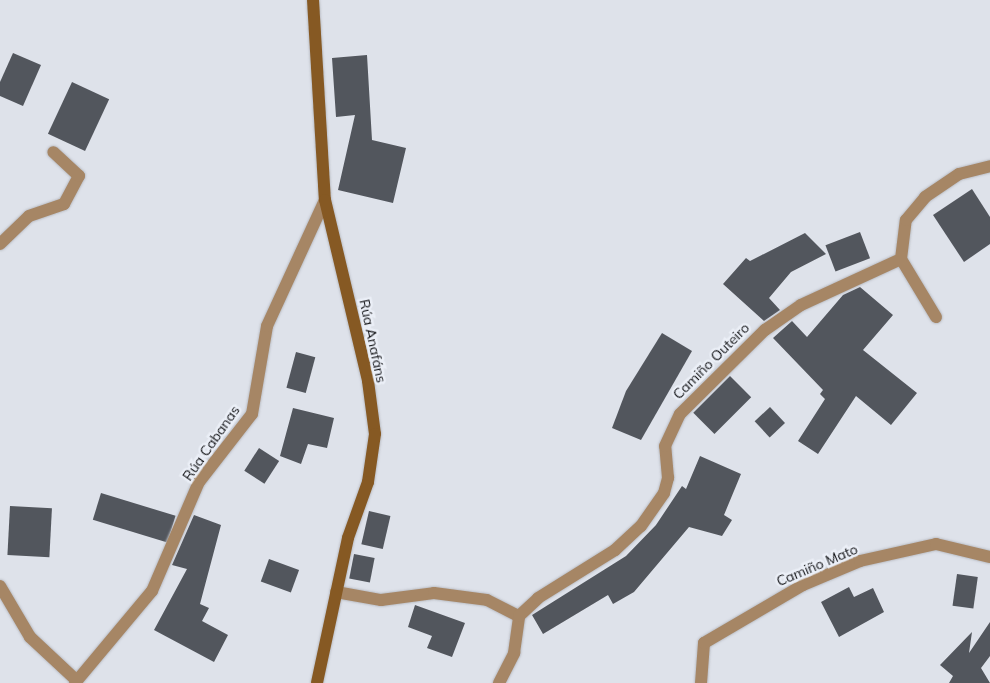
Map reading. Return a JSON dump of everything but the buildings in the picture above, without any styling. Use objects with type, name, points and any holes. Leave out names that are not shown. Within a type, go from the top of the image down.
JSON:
[{"type":"street","name":"Rúa Anafáns","points":[[313,0],[325,200],[368,382],[375,434],[368,482],[348,538],[317,683]]},
{"type":"street","points":[[0,244],[29,216],[64,204],[79,176],[54,152]]},
{"type":"street","points":[[936,317],[901,259],[906,220],[925,197],[959,174],[990,166]]},
{"type":"street","name":"Rúa Cabanas","points":[[0,586],[30,637],[76,682],[152,591],[199,482],[252,414],[267,326],[325,200]]},
{"type":"street","name":"Camiño Outeiro","points":[[520,616],[538,598],[615,550],[641,526],[664,493],[668,478],[666,446],[680,414],[764,330],[801,305],[901,259]]},
{"type":"street","name":"Camiño Mato","points":[[701,683],[704,643],[803,584],[860,562],[936,544],[990,557]]},
{"type":"street","points":[[336,592],[381,600],[434,594],[487,600],[520,616],[514,653],[499,683]]}]
